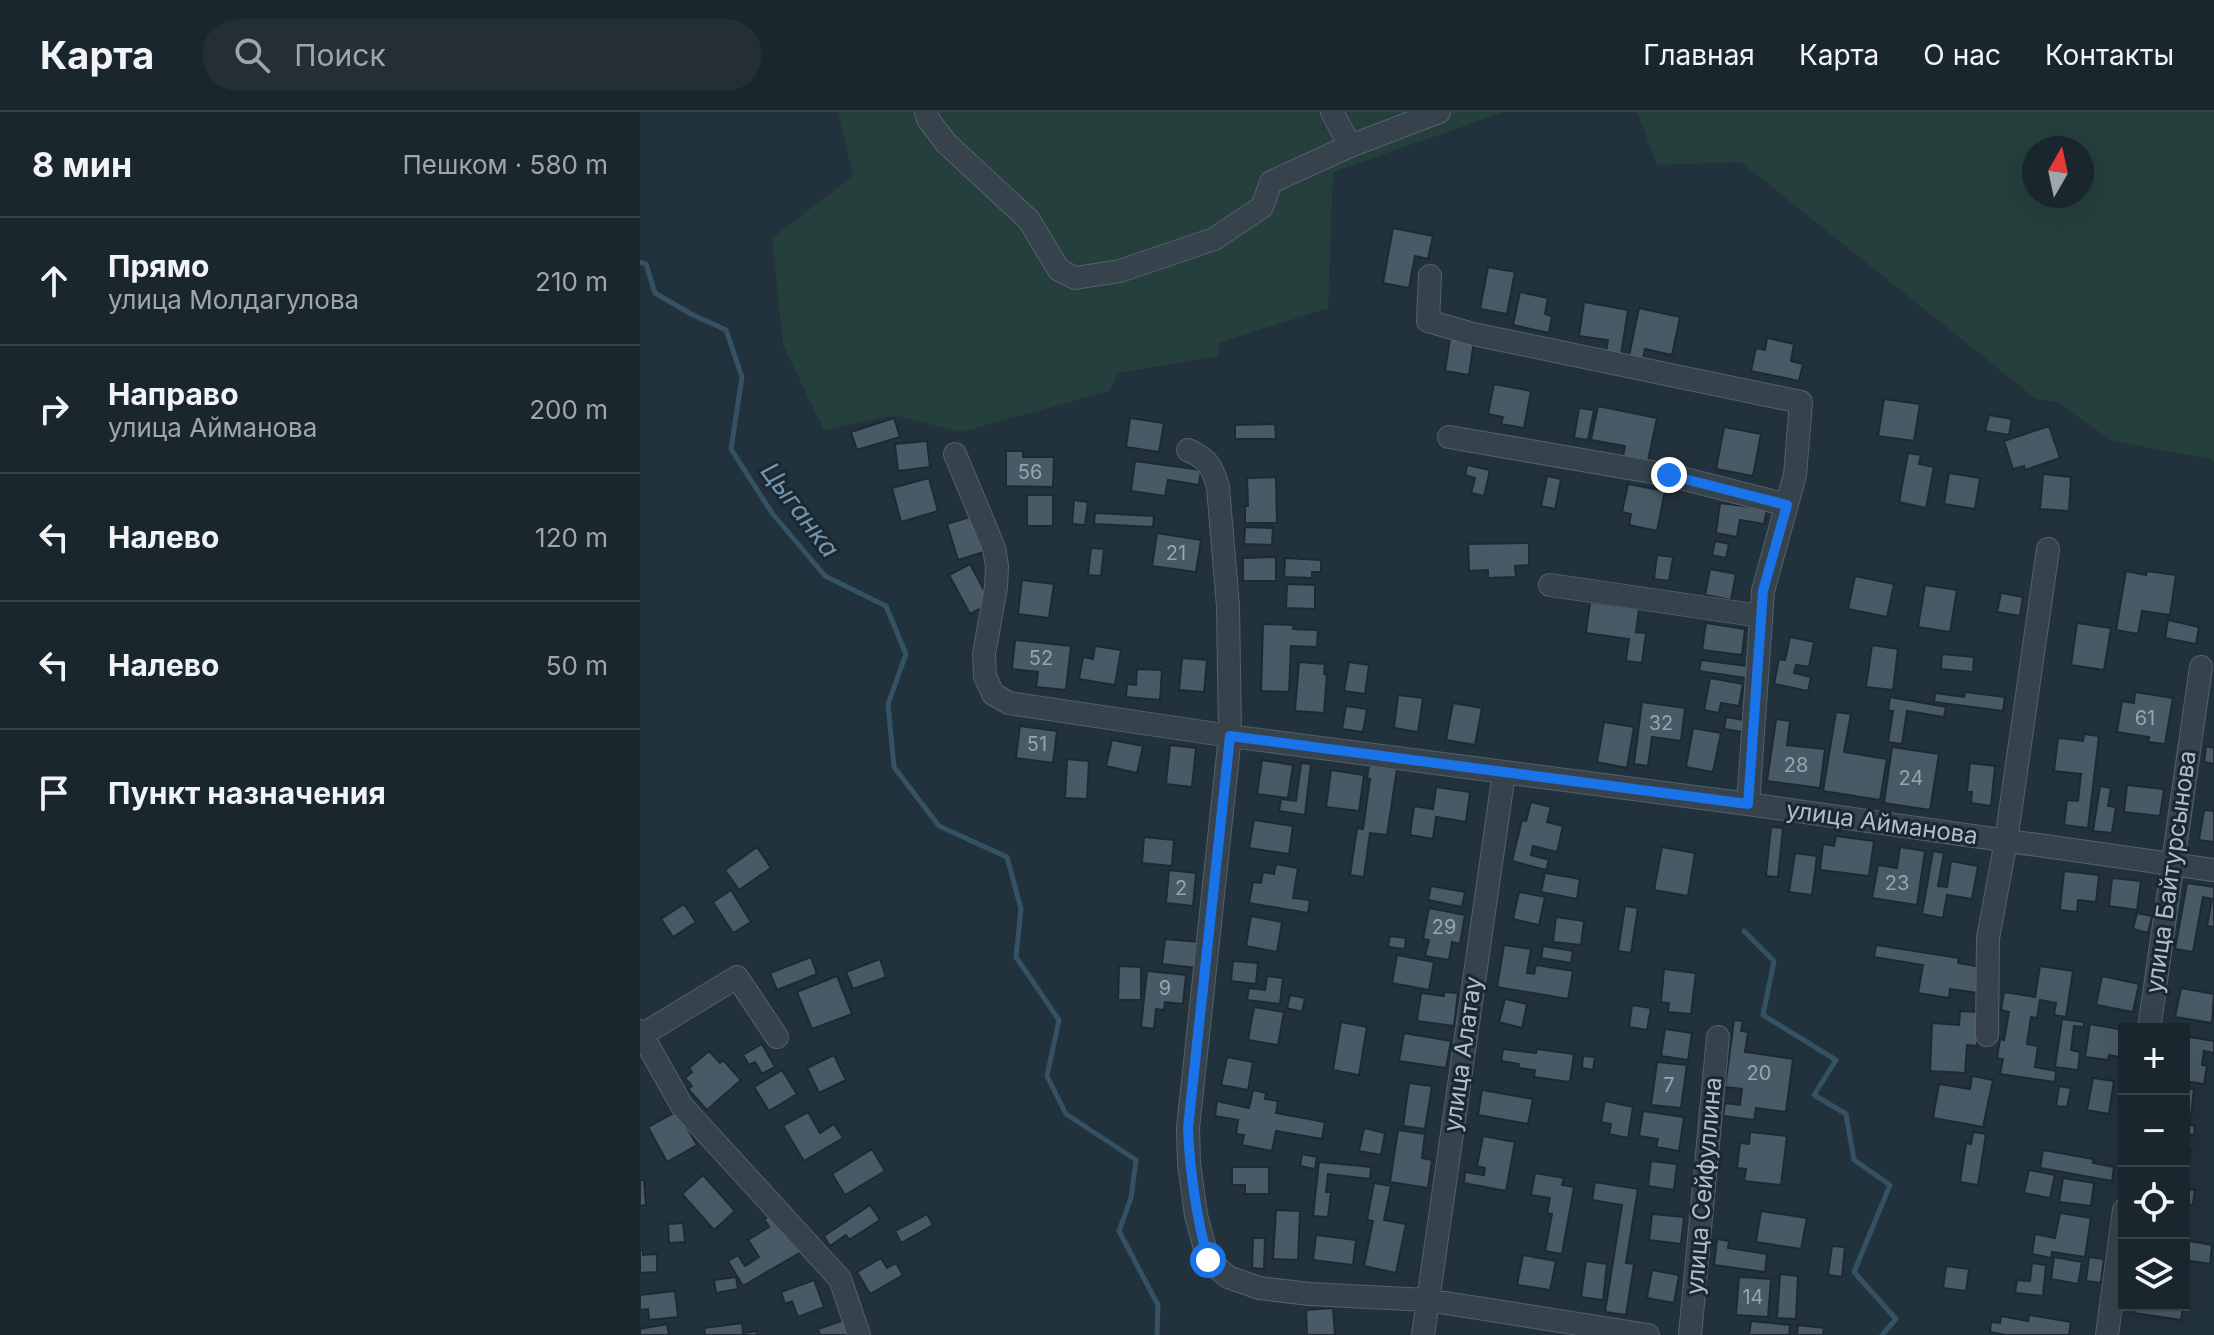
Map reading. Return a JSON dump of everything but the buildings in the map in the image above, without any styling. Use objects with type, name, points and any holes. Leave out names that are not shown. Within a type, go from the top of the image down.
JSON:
[{"type":"street","points":[[926,112],[946,143],[1029,220],[1059,270],[1075,278],[1120,271],[1214,239],[1262,207],[1271,182],[1350,146],[1439,112]]},
{"type":"street","points":[[1332,112],[1350,146]]},
{"type":"street","points":[[1430,276],[1428,321],[1473,334],[1801,402],[1795,475],[1763,591],[1748,804]]},
{"type":"street","points":[[1449,437],[1669,475],[1787,505]]},
{"type":"street","points":[[1188,450],[1203,457],[1213,469],[1218,487],[1228,606],[1230,736],[1188,1128],[1196,1215],[1208,1260],[1228,1277],[1259,1288],[1427,1300],[1648,1335]]},
{"type":"street","name":"улица Айманова","points":[[955,454],[994,548],[996,587],[984,654],[985,676],[993,694],[1009,703],[2214,870]]},
{"type":"street","points":[[1987,1035],[1988,938],[2006,841],[2048,549]]},
{"type":"street","points":[[1550,585],[1761,616]]},
{"type":"street","name":"улица Байтурсынова","points":[[2150,1023],[2201,667]]},
{"type":"street","name":"улица Алатау","points":[[1423,1335],[1504,773]]},
{"type":"street","points":[[777,1037],[737,977],[641,1033],[682,1106],[840,1279],[859,1335]]},
{"type":"street","name":"улица Сейфуллина","points":[[1690,1335],[1718,1037]]},
{"type":"street","points":[[2107,1335],[2120,1239]]},
{"type":"green space","points":[[838,112],[1504,112],[1333,172],[1328,308],[1219,343],[1218,356],[1118,373],[1110,391],[961,432],[894,415],[824,430],[783,345],[772,238],[853,176]]},
{"type":"green space","points":[[1637,112],[2214,112],[2214,463],[2211,459],[2112,441],[2057,402],[2036,399],[1741,162],[1657,165]]},
{"type":"waterway","name":"Цыганка","points":[[640,262],[646,264],[655,293],[726,330],[742,377],[731,449],[772,513],[825,576],[886,606],[906,654],[888,704],[894,767],[939,826],[1007,857],[1021,909],[1016,957],[1059,1020],[1047,1076],[1066,1114],[1136,1160],[1131,1198],[1119,1231],[1158,1305],[1157,1335]]},
{"type":"waterway","points":[[1744,931],[1774,961],[1763,1015],[1836,1060],[1814,1095],[1846,1114],[1854,1160],[1890,1185],[1854,1272],[1896,1319],[1882,1335]]},
{"type":"route","points":[[1208,1260],[1196,1215],[1188,1128],[1230,736],[1748,804],[1763,591],[1787,505],[1669,475]]}]
